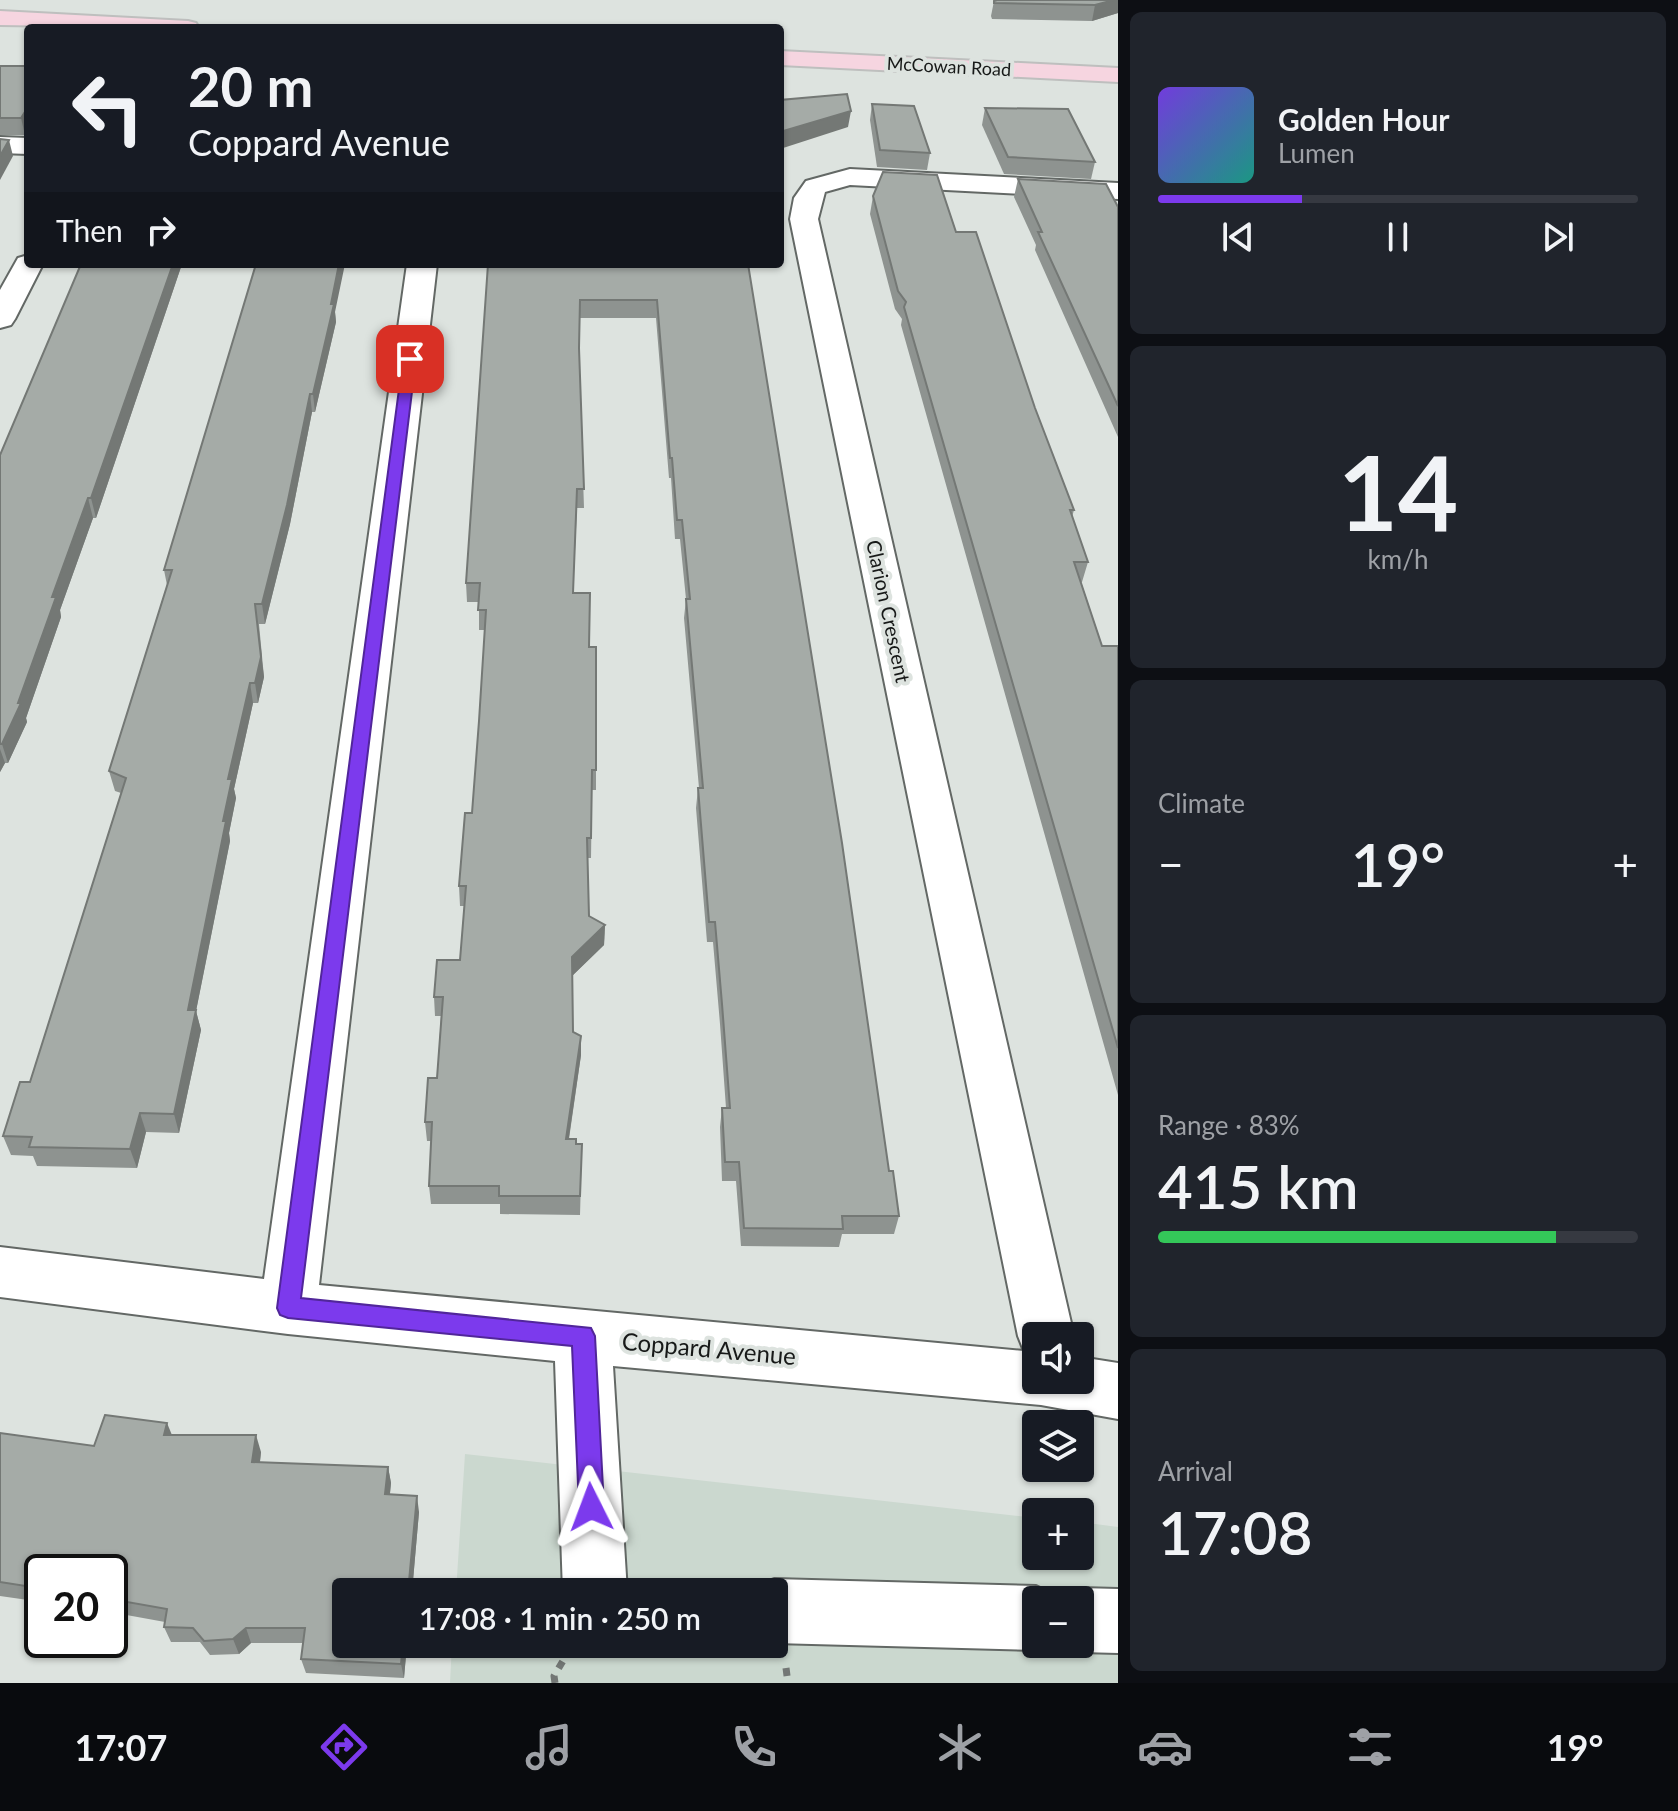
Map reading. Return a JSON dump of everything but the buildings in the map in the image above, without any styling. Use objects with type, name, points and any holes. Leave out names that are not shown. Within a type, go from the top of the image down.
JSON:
[{"type":"main road","points":[[0,18],[113,24]]},
{"type":"main road","name":"McCowan Road","points":[[784,58],[1118,75]]},
{"type":"street","points":[[0,145],[24,146]]},
{"type":"street","name":"Clarion Crescent","points":[[1043,1322],[804,219],[807,197],[819,182],[850,177],[1118,191]]},
{"type":"street","points":[[0,319],[26,268]]},
{"type":"street","points":[[288,1308],[421,268]]},
{"type":"street","name":"Coppard Avenue","points":[[0,1272],[288,1308],[1022,1378]]},
{"type":"street","points":[[583,1336],[594,1578]]},
{"type":"street","points":[[1094,1387],[1118,1391]]},
{"type":"street","points":[[788,1611],[1022,1618]]},
{"type":"street","points":[[1094,1620],[1118,1621]]},
{"type":"path","points":[[555,1683],[554,1676],[565,1658]]},
{"type":"shaded area","points":[[465,1454],[1022,1516],[1022,1570],[1094,1570],[1094,1524],[1118,1527],[1118,1683],[450,1683],[451,1658],[788,1658],[788,1578],[457,1578]]},
{"type":"route","points":[[410,359],[288,1308],[583,1336],[591,1507]]}]
